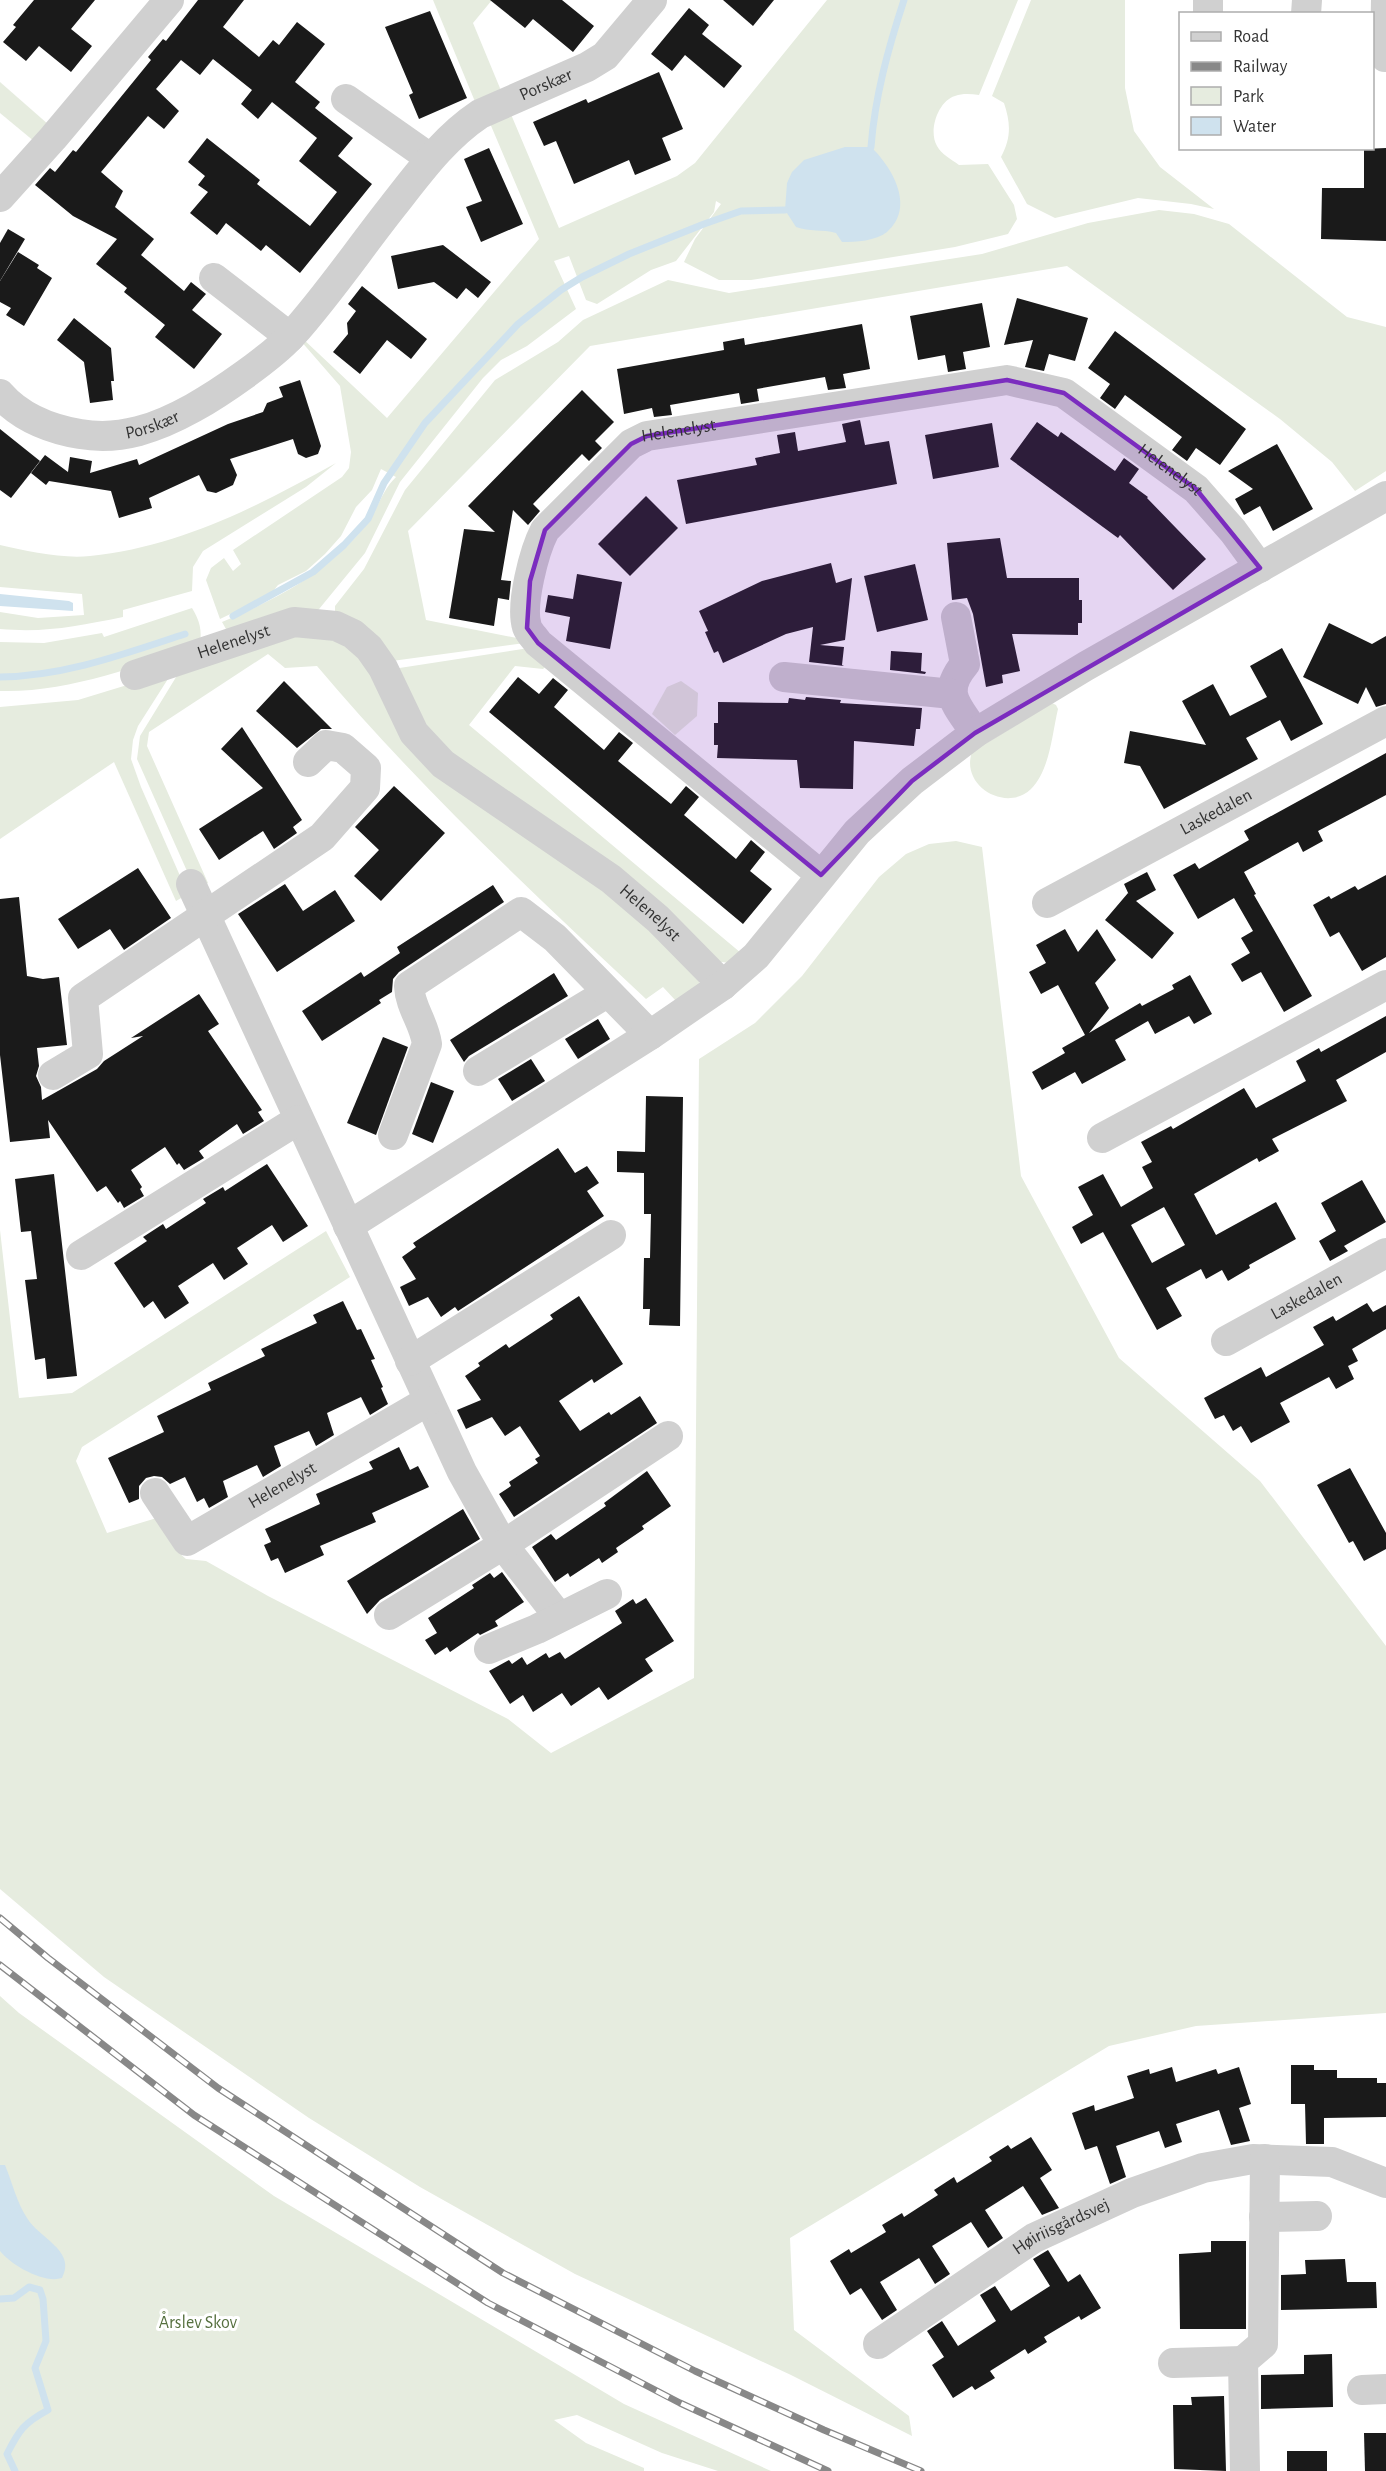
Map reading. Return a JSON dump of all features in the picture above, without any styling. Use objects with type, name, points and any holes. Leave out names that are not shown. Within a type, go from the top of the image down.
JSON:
[{"type":"street","points":[[0,197],[53,138],[169,0]]},
{"type":"street","name":"Porskær","points":[[0,394],[31,418],[60,430],[92,436],[124,435],[153,428],[208,400],[290,337],[430,158],[464,124],[480,114],[587,67],[605,56],[652,0]]},
{"type":"street","points":[[1385,57],[1386,0]]},
{"type":"street","points":[[346,99],[430,158]]},
{"type":"street","points":[[214,278],[290,337]]},
{"type":"street","name":"Helenelyst","points":[[821,875],[538,643],[527,628],[525,611],[530,581],[537,545],[545,530],[631,444],[647,436],[1007,380],[1064,393],[1196,489],[1233,531],[1260,568]]},
{"type":"street","points":[[348,1226],[650,1035],[723,985],[756,956],[857,832],[912,781],[975,733],[1086,666],[1386,496]]},
{"type":"street","points":[[956,617],[966,664],[954,678],[952,694],[975,733]]},
{"type":"street","name":"Helenelyst","points":[[135,675],[294,622],[336,626],[353,634],[369,648],[383,668],[414,733],[428,750],[452,770],[611,879],[658,919],[723,985]]},
{"type":"street","points":[[784,677],[952,694]]},
{"type":"street","name":"Laskedalen","points":[[1047,903],[1386,721]]},
{"type":"street","points":[[53,1075],[88,1054],[83,998],[322,837],[365,788],[366,768],[343,748],[326,745],[308,762]]},
{"type":"street","points":[[191,884],[462,1472],[503,1545],[559,1617]]},
{"type":"street","points":[[393,1135],[427,1044],[425,1029],[410,1000],[409,986],[521,912],[555,938],[650,1035]]},
{"type":"street","points":[[1102,1138],[1386,985]]},
{"type":"street","points":[[478,1071],[607,993]]},
{"type":"street","points":[[81,1255],[298,1120]]},
{"type":"street","points":[[410,1361],[611,1235]]},
{"type":"street","name":"Laskedalen","points":[[1226,1341],[1386,1253]]},
{"type":"street","name":"Helenelyst","points":[[155,1493],[187,1541],[428,1401]]},
{"type":"street","points":[[389,1615],[503,1545],[668,1436]]},
{"type":"street","points":[[489,1649],[607,1594]]},
{"type":"street","name":"Høiriisgårdsvej","points":[[878,2344],[1034,2238],[1132,2193],[1203,2168],[1253,2159],[1332,2162],[1386,2183]]},
{"type":"street","points":[[1173,2363],[1243,2361],[1263,2344],[1265,2159]]},
{"type":"street","points":[[1264,2217],[1317,2216]]},
{"type":"street","points":[[1243,2361],[1245,2471]]},
{"type":"highlighted area","points":[[1007,380],[1064,393],[1196,489],[1260,568],[975,733],[912,781],[821,875],[538,643],[527,628],[530,581],[545,530],[631,444],[647,436]]},
{"type":"green space","points":[[433,0],[492,0],[473,23],[502,93],[476,104]]},
{"type":"green space","points":[[827,0],[1018,0],[979,95],[961,94],[949,99],[939,110],[934,125],[934,140],[946,156],[959,165],[988,164],[1014,205],[1017,219],[1008,234],[955,247],[751,280],[719,280],[684,262],[695,239],[721,204],[716,201],[714,212],[676,261],[651,270],[597,304],[586,300],[569,256],[554,261],[576,309],[527,346],[501,360],[483,378],[400,482],[365,553],[315,614],[232,630],[226,629],[222,622],[261,605],[297,585],[331,561],[366,525],[386,489],[396,477],[381,469],[372,490],[356,507],[341,536],[306,571],[278,585],[270,595],[220,619],[206,580],[211,568],[224,558],[233,571],[241,564],[233,550],[342,477],[349,468],[351,452],[340,386],[300,340],[301,337],[387,418],[539,239],[489,121],[510,112],[559,228],[677,176],[695,163]]},
{"type":"green space","points":[[1031,0],[1125,0],[1125,88],[1134,131],[1160,167],[1214,209],[1138,198],[1055,218],[1027,204],[1001,157],[1007,144],[1008,118],[1004,103],[992,96]]},
{"type":"green space","points":[[0,82],[49,125],[35,142],[0,113]]},
{"type":"green space","points":[[1159,210],[1194,214],[1229,224],[1347,317],[1386,327],[1386,471],[1355,491],[1332,462],[1280,419],[1067,266],[590,346],[408,531],[426,620],[522,639],[525,643],[392,661],[335,617],[335,606],[364,569],[405,490],[495,380],[558,342],[583,320],[668,280],[729,293],[982,254],[1088,223]]},
{"type":"green space","points":[[336,463],[306,487],[203,551],[193,567],[192,591],[123,610],[123,617],[47,629],[0,629],[0,612],[38,618],[84,615],[82,594],[0,587],[0,545],[45,554],[79,557],[155,544],[187,534],[248,509]]},
{"type":"green space","points":[[192,608],[200,626],[200,645],[102,677],[76,683],[51,688],[0,691],[0,642],[44,643],[102,633],[104,637]]},
{"type":"green space","points":[[322,633],[360,654],[392,709],[623,899],[701,972],[699,985],[676,1001],[663,987],[646,999],[435,796],[317,666],[285,668],[268,654],[149,732],[147,746],[208,883],[195,889],[137,759],[140,736],[181,669],[268,639]]},
{"type":"green space","points":[[529,648],[549,663],[543,669],[515,666],[469,725],[741,953],[730,963],[713,961],[421,731],[393,669]]},
{"type":"green space","points":[[173,671],[138,726],[133,740],[131,759],[188,894],[176,901],[114,762],[0,839],[0,707],[78,700]]},
{"type":"green space","points":[[681,681],[698,693],[697,716],[675,735],[652,714],[667,687]]},
{"type":"green space","points":[[1052,703],[1058,709],[1049,751],[1042,772],[1031,789],[1021,796],[1010,798],[998,797],[979,785],[973,776],[970,764],[972,752]]},
{"type":"green space","points":[[956,841],[982,847],[1021,1176],[1119,1358],[1260,1481],[1386,1646],[1386,2013],[1196,2026],[1109,2046],[790,2238],[794,2330],[909,2416],[912,2436],[791,2375],[575,2274],[420,2187],[309,2118],[104,1977],[0,1889],[0,1230],[19,1398],[72,1393],[326,1231],[350,1277],[82,1447],[76,1461],[107,1533],[160,1517],[178,1552],[186,1559],[206,1561],[268,1596],[508,1719],[551,1753],[694,1678],[699,1059],[755,1023],[802,976],[879,877],[906,854],[929,844]]},
{"type":"green space","name":"Årslev Skov","points":[[0,1996],[19,2013],[274,2196],[624,2404],[771,2471],[718,2471],[662,2453],[577,2415],[554,2420],[586,2443],[644,2468],[644,2471],[0,2471]]},
{"type":"water","points":[[845,147],[871,147],[886,165],[898,188],[900,211],[896,222],[887,232],[872,239],[842,242],[836,233],[796,227],[785,210],[787,183],[792,172],[804,160]]},
{"type":"water","points":[[0,594],[69,601],[73,603],[73,611],[0,606]]},
{"type":"water","points":[[0,2165],[5,2165],[17,2199],[27,2218],[61,2252],[65,2260],[62,2278],[37,2276],[12,2262],[0,2251]]},
{"type":"building","points":[[34,0],[95,0],[71,29],[92,46],[71,72],[39,46],[26,61],[3,42],[16,27],[13,25]]},
{"type":"building","points":[[198,0],[244,0],[223,27],[259,57],[273,40],[279,45],[297,22],[325,44],[295,82],[320,102],[315,108],[353,138],[338,156],[372,184],[300,273],[266,245],[261,251],[226,223],[217,235],[190,213],[208,192],[198,185],[205,176],[188,162],[207,138],[260,180],[257,184],[310,226],[337,192],[299,161],[317,138],[272,102],[258,119],[241,104],[252,90],[213,59],[200,75],[181,60],[156,89],[179,111],[164,129],[148,116],[101,172],[123,191],[115,207],[154,239],[141,255],[184,291],[191,282],[206,294],[192,310],[222,334],[194,369],[155,337],[165,325],[124,292],[127,288],[96,264],[117,239],[73,216],[35,185],[50,168],[55,172],[73,150],[76,152],[151,60],[148,57],[163,39],[166,41]]},
{"type":"building","points":[[490,0],[562,0],[594,26],[573,52],[533,19],[525,28]]},
{"type":"building","points":[[723,0],[774,0],[753,26]]},
{"type":"building","points":[[689,8],[709,25],[702,34],[742,66],[724,88],[685,55],[672,71],[651,54]]},
{"type":"building","points":[[430,11],[467,98],[419,119],[409,95],[413,93],[385,27]]},
{"type":"building","points":[[659,72],[683,129],[662,138],[671,160],[635,175],[629,160],[574,184],[556,141],[544,146],[533,122],[586,99],[588,103]]},
{"type":"building","points":[[489,148],[523,224],[481,242],[466,207],[482,201],[464,159]]},
{"type":"building","points":[[1386,148],[1386,241],[1321,239],[1322,188],[1364,188],[1364,150]]},
{"type":"building","points":[[8,229],[25,239],[0,281],[0,243]]},
{"type":"building","points":[[443,245],[491,282],[478,298],[466,288],[457,299],[434,282],[398,289],[391,256]]},
{"type":"building","points":[[18,252],[39,265],[37,268],[52,278],[24,326],[6,315],[11,308],[0,302],[0,281]]},
{"type":"building","points":[[362,286],[427,339],[411,359],[387,340],[360,374],[333,352],[348,334],[347,323],[356,311],[348,304]]},
{"type":"building","points":[[1017,298],[1088,318],[1075,361],[1049,354],[1044,371],[1025,367],[1033,340],[1004,345]]},
{"type":"building","points":[[982,303],[990,347],[963,352],[966,369],[948,372],[945,355],[918,360],[910,316]]},
{"type":"building","points":[[74,318],[111,348],[113,400],[90,403],[84,362],[57,340]]},
{"type":"building","points":[[862,324],[870,369],[843,374],[846,388],[828,390],[825,377],[757,389],[759,401],[741,404],[739,393],[670,405],[672,415],[654,417],[652,408],[624,414],[617,369],[724,350],[723,342],[744,338],[745,345]]},
{"type":"building","points":[[1115,331],[1246,429],[1220,465],[1196,448],[1187,461],[1172,450],[1182,437],[1125,395],[1115,409],[1100,398],[1110,384],[1088,368]]},
{"type":"building","points":[[300,380],[321,446],[318,454],[306,458],[298,454],[293,439],[230,459],[237,475],[233,485],[216,493],[207,491],[199,475],[149,498],[152,508],[119,518],[111,491],[49,481],[46,485],[31,473],[45,455],[68,472],[70,457],[92,461],[90,473],[137,459],[139,465],[228,424],[263,412],[267,403],[283,397],[279,387]]},
{"type":"building","points":[[582,390],[614,422],[595,441],[602,448],[589,461],[582,454],[533,504],[540,511],[528,525],[513,510],[501,580],[511,581],[509,600],[498,598],[494,626],[449,618],[464,529],[495,532],[468,506]]},
{"type":"building","points":[[860,420],[865,445],[889,441],[897,484],[686,524],[677,480],[757,465],[755,458],[780,453],[777,435],[795,432],[798,451],[846,442],[842,424]]},
{"type":"building","points":[[1037,422],[1058,437],[1061,432],[1115,471],[1124,458],[1139,469],[1129,483],[1148,497],[1206,559],[1173,590],[1120,535],[1118,538],[1010,459]]},
{"type":"building","points":[[992,423],[999,467],[933,479],[925,435]]},
{"type":"building","points":[[0,429],[40,461],[11,498],[0,490]]},
{"type":"building","points":[[1277,444],[1313,509],[1273,531],[1260,506],[1244,515],[1235,499],[1253,489],[1228,471]]},
{"type":"building","points":[[646,496],[678,528],[630,576],[598,544]]},
{"type":"building","points":[[1000,538],[1007,578],[1079,578],[1082,623],[1078,623],[1078,635],[1012,634],[1020,671],[1002,675],[1003,683],[986,687],[973,614],[967,598],[952,600],[947,543]]},
{"type":"building","points":[[831,563],[836,583],[852,578],[845,640],[820,645],[844,647],[842,665],[844,666],[809,662],[813,627],[786,634],[723,663],[718,651],[714,653],[699,611],[762,581]]},
{"type":"building","points":[[915,564],[928,620],[877,632],[864,576]]},
{"type":"building","points":[[577,574],[622,582],[610,649],[566,641],[570,617],[545,612],[548,595],[573,599]]},
{"type":"building","points":[[1329,623],[1372,644],[1386,636],[1386,704],[1376,707],[1366,687],[1358,704],[1303,677]]},
{"type":"building","points":[[1282,648],[1323,724],[1291,741],[1280,720],[1246,738],[1258,759],[1164,809],[1140,766],[1124,763],[1130,731],[1206,745],[1182,701],[1213,684],[1230,716],[1267,697],[1250,666]]},
{"type":"building","points":[[891,651],[922,653],[921,671],[926,672],[925,674],[890,670]]},
{"type":"building","points":[[518,677],[539,694],[553,678],[568,690],[554,707],[604,750],[619,732],[633,743],[618,761],[671,804],[686,786],[699,797],[684,815],[736,859],[751,840],[765,852],[750,871],[772,889],[743,924],[489,712]]},
{"type":"building","points":[[284,681],[332,729],[321,729],[297,748],[256,711]]},
{"type":"building","points":[[806,697],[841,700],[840,703],[922,708],[920,729],[916,729],[914,746],[854,741],[853,789],[800,788],[797,760],[717,758],[718,745],[714,745],[714,723],[718,723],[718,702],[788,703],[789,698],[805,700]]},
{"type":"building","points":[[242,727],[302,820],[293,827],[297,833],[274,849],[263,831],[219,860],[199,829],[263,788],[221,749]]},
{"type":"building","points":[[1386,753],[1386,795],[1318,831],[1323,841],[1303,852],[1298,842],[1244,872],[1256,894],[1254,895],[1312,996],[1284,1012],[1261,972],[1242,982],[1231,964],[1250,953],[1241,938],[1253,931],[1234,898],[1198,919],[1173,875],[1195,863],[1199,869],[1249,840],[1244,831]]},
{"type":"building","points":[[394,786],[445,833],[381,901],[354,876],[379,850],[355,827]]},
{"type":"building","points":[[138,868],[171,918],[124,950],[110,929],[78,949],[58,919]]},
{"type":"building","points":[[1147,872],[1156,890],[1136,901],[1174,933],[1152,959],[1105,920],[1128,893],[1129,895],[1124,884]]},
{"type":"building","points":[[1386,875],[1386,957],[1362,971],[1339,932],[1330,937],[1313,905],[1329,896],[1331,899],[1355,886],[1358,890]]},
{"type":"building","points":[[285,884],[303,911],[335,890],[355,921],[277,972],[238,914]]},
{"type":"building","points":[[493,885],[504,902],[399,972],[393,979],[392,992],[379,1000],[381,1003],[322,1041],[302,1011],[361,972],[364,977],[400,953],[397,947]]},
{"type":"building","points":[[19,897],[27,976],[43,979],[59,977],[67,1045],[37,1048],[39,1066],[36,1076],[41,1087],[42,1100],[97,1069],[104,1061],[143,1036],[131,1038],[199,994],[219,1024],[208,1031],[262,1110],[258,1112],[264,1121],[243,1134],[237,1124],[199,1151],[204,1158],[184,1170],[179,1163],[177,1165],[165,1147],[131,1170],[142,1187],[140,1189],[144,1196],[124,1208],[106,1186],[97,1192],[48,1120],[50,1138],[10,1142],[0,1055],[0,899]]},
{"type":"building","points":[[1065,929],[1078,952],[1097,929],[1116,960],[1095,983],[1109,1008],[1089,1033],[1140,1003],[1142,1006],[1174,989],[1172,985],[1190,975],[1212,1014],[1194,1024],[1189,1016],[1155,1034],[1148,1021],[1115,1040],[1126,1060],[1082,1084],[1075,1072],[1042,1090],[1032,1072],[1065,1053],[1062,1048],[1085,1035],[1058,985],[1041,994],[1029,972],[1046,963],[1036,945]]},
{"type":"building","points":[[554,973],[568,996],[469,1056],[464,1062],[450,1040]]},
{"type":"building","points":[[1386,1016],[1386,1052],[1336,1080],[1347,1101],[1272,1139],[1279,1151],[1259,1162],[1257,1158],[1194,1194],[1216,1235],[1276,1202],[1296,1239],[1249,1265],[1250,1268],[1228,1281],[1222,1270],[1206,1279],[1201,1269],[1166,1288],[1182,1316],[1157,1330],[1103,1232],[1081,1244],[1072,1227],[1093,1215],[1078,1187],[1103,1174],[1121,1207],[1153,1188],[1142,1167],[1152,1162],[1141,1142],[1171,1126],[1173,1129],[1244,1088],[1256,1108],[1306,1081],[1296,1061],[1319,1048],[1321,1052]],"holes":[[[1164,1207],[1185,1245],[1152,1263],[1131,1225]]]},
{"type":"building","points":[[598,1019],[610,1039],[578,1059],[565,1039]]},
{"type":"building","points":[[383,1037],[408,1047],[376,1135],[347,1123]]},
{"type":"building","points":[[531,1059],[545,1081],[512,1101],[498,1079]]},
{"type":"building","points":[[431,1082],[454,1091],[433,1143],[412,1134]]},
{"type":"building","points":[[646,1096],[683,1097],[680,1326],[649,1325],[650,1309],[643,1309],[644,1258],[650,1258],[651,1214],[644,1214],[644,1173],[617,1172],[617,1151],[645,1152]]},
{"type":"building","points":[[558,1148],[575,1173],[587,1166],[599,1183],[587,1191],[604,1216],[458,1311],[455,1307],[441,1317],[428,1297],[409,1306],[400,1287],[416,1279],[402,1257],[416,1247],[413,1243]]},
{"type":"building","points":[[267,1164],[308,1226],[283,1242],[272,1225],[237,1248],[248,1264],[224,1280],[213,1263],[178,1286],[189,1303],[165,1319],[153,1301],[144,1308],[114,1263],[147,1241],[143,1237],[163,1224],[166,1229],[206,1203],[203,1199],[223,1187],[225,1191]]},
{"type":"building","points":[[54,1174],[77,1376],[47,1379],[45,1358],[35,1360],[25,1280],[37,1279],[31,1231],[21,1232],[15,1179]]},
{"type":"building","points":[[1362,1180],[1386,1222],[1344,1246],[1348,1251],[1330,1261],[1319,1241],[1336,1231],[1321,1203]]},
{"type":"building","points":[[579,1296],[623,1364],[594,1383],[592,1379],[559,1401],[580,1431],[640,1396],[657,1423],[514,1517],[499,1494],[511,1486],[509,1482],[538,1463],[535,1459],[540,1456],[520,1426],[505,1436],[492,1417],[466,1429],[457,1410],[481,1400],[465,1376],[480,1366],[478,1363],[506,1344],[509,1348],[553,1319],[550,1315]]},
{"type":"building","points":[[343,1301],[357,1330],[361,1329],[375,1359],[371,1360],[388,1404],[370,1415],[361,1397],[327,1413],[334,1435],[316,1446],[309,1431],[274,1446],[281,1466],[263,1477],[257,1465],[223,1481],[228,1497],[209,1508],[204,1498],[197,1502],[185,1477],[170,1484],[162,1477],[146,1478],[139,1486],[139,1499],[129,1503],[108,1458],[164,1432],[157,1416],[211,1390],[208,1383],[265,1356],[261,1349],[317,1323],[313,1315]]},
{"type":"building","points":[[1367,1303],[1373,1312],[1386,1305],[1386,1329],[1352,1349],[1358,1361],[1348,1366],[1354,1379],[1336,1389],[1329,1377],[1280,1403],[1290,1422],[1251,1443],[1241,1426],[1233,1431],[1224,1415],[1215,1419],[1204,1398],[1261,1367],[1266,1377],[1324,1345],[1313,1327],[1333,1316],[1336,1321]]},
{"type":"building","points":[[399,1447],[410,1470],[418,1466],[429,1487],[372,1513],[376,1522],[320,1546],[324,1555],[285,1573],[278,1558],[271,1561],[264,1545],[271,1542],[265,1529],[320,1504],[316,1494],[373,1469],[369,1462]]},
{"type":"building","points":[[1350,1468],[1386,1533],[1386,1549],[1364,1561],[1353,1541],[1349,1543],[1317,1485]]},
{"type":"building","points":[[647,1471],[671,1506],[642,1526],[644,1529],[616,1548],[618,1552],[602,1563],[599,1558],[570,1577],[568,1573],[555,1582],[532,1547],[551,1534],[556,1540],[606,1506],[604,1503]]},
{"type":"building","points":[[463,1509],[480,1539],[380,1600],[367,1614],[347,1581]]},
{"type":"building","points":[[502,1572],[524,1602],[495,1621],[498,1626],[480,1635],[478,1633],[450,1652],[447,1647],[435,1655],[425,1640],[437,1633],[428,1618],[474,1588],[472,1585],[490,1573],[494,1578]]},
{"type":"building","points":[[646,1598],[674,1641],[645,1659],[653,1671],[608,1700],[599,1687],[571,1706],[562,1693],[533,1712],[523,1695],[510,1704],[489,1671],[509,1660],[512,1664],[522,1657],[527,1665],[546,1653],[549,1658],[560,1652],[565,1659],[622,1623],[615,1611],[633,1599],[636,1604]]},
{"type":"building","points":[[1291,2065],[1314,2065],[1314,2070],[1337,2070],[1337,2078],[1377,2078],[1377,2083],[1386,2083],[1386,2117],[1324,2118],[1324,2144],[1306,2144],[1305,2104],[1291,2104]]},
{"type":"building","points":[[1172,2067],[1176,2082],[1216,2069],[1218,2074],[1239,2067],[1251,2104],[1239,2108],[1250,2141],[1231,2145],[1219,2110],[1176,2124],[1182,2142],[1165,2148],[1159,2131],[1116,2146],[1126,2177],[1110,2184],[1097,2146],[1085,2150],[1072,2113],[1094,2105],[1095,2111],[1134,2098],[1127,2076],[1149,2069],[1150,2074]]},
{"type":"building","points":[[1031,2137],[1052,2170],[1040,2178],[1059,2208],[1042,2215],[1023,2186],[985,2210],[1003,2238],[988,2248],[971,2222],[932,2246],[950,2274],[935,2284],[919,2258],[880,2282],[897,2310],[882,2320],[861,2288],[850,2295],[830,2261],[849,2249],[851,2253],[886,2232],[882,2225],[902,2213],[904,2217],[938,2195],[934,2190],[954,2177],[957,2183],[992,2161],[989,2157],[1008,2145],[1011,2149]]},
{"type":"building","points":[[1211,2241],[1246,2241],[1246,2329],[1180,2329],[1179,2254],[1211,2252]]},
{"type":"building","points":[[1048,2250],[1068,2282],[1080,2274],[1101,2308],[1081,2320],[1079,2316],[1044,2337],[1047,2342],[1028,2354],[1025,2349],[990,2371],[995,2378],[975,2390],[972,2386],[953,2398],[932,2365],[944,2357],[927,2331],[942,2321],[958,2346],[996,2321],[980,2295],[995,2286],[1011,2311],[1050,2286],[1033,2259]]},
{"type":"building","points":[[1345,2259],[1347,2282],[1376,2282],[1377,2308],[1281,2310],[1281,2275],[1306,2274],[1305,2260]]},
{"type":"building","points":[[1332,2354],[1333,2407],[1261,2409],[1261,2375],[1304,2374],[1304,2355]]},
{"type":"building","points":[[1224,2396],[1226,2471],[1174,2469],[1173,2405],[1192,2405],[1191,2397]]},
{"type":"building","points":[[1364,2433],[1386,2433],[1386,2471],[1365,2471]]},
{"type":"building","points":[[1287,2451],[1327,2451],[1327,2471],[1287,2471]]},
{"type":"waterway","points":[[871,147],[883,73],[904,0]]},
{"type":"waterway","points":[[233,616],[313,572],[344,545],[368,519],[384,483],[425,423],[518,324],[561,290],[629,254],[704,224],[741,211],[785,210]]},
{"type":"waterway","points":[[0,677],[48,673],[94,663],[185,634]]},
{"type":"waterway","points":[[0,2299],[14,2298],[29,2287],[40,2290],[43,2299],[46,2341],[35,2368],[48,2410],[28,2423],[11,2446],[7,2454],[15,2471]]},
{"type":"railway","points":[[0,1918],[48,1958],[218,2088],[503,2273],[695,2371],[921,2471]]},
{"type":"railway","points":[[0,1965],[194,2115],[488,2303],[680,2403],[828,2471]]}]
